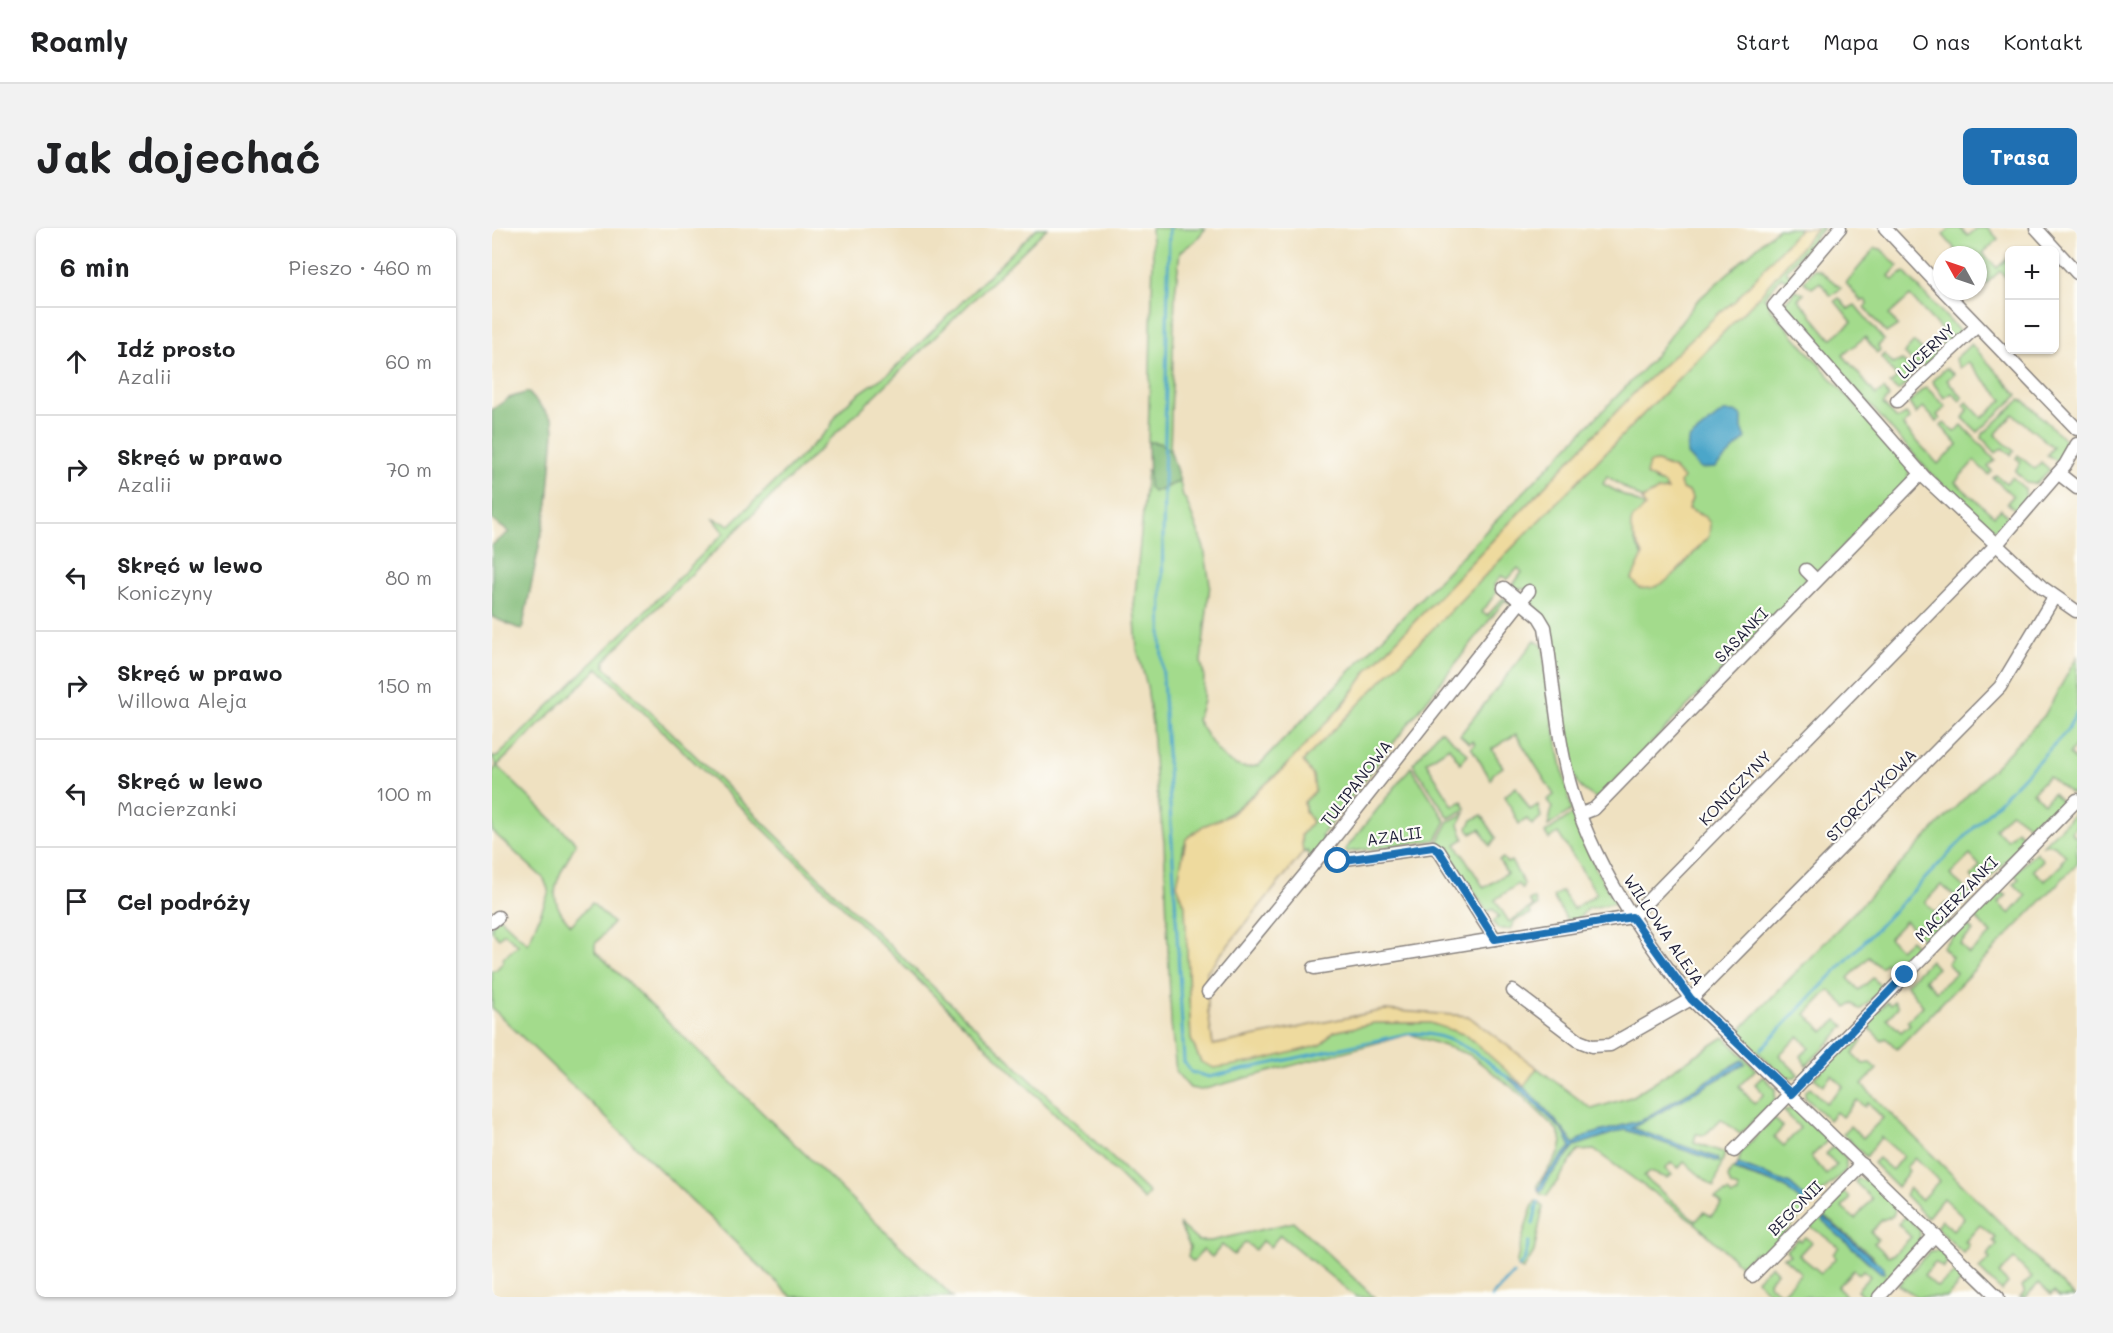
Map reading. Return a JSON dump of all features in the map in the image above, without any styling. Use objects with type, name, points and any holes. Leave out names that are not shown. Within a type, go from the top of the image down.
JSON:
[{"type":"street","points":[[1840,228],[1774,306],[1921,474],[2054,597],[2076,611]]},
{"type":"street","name":"LUCERNY","points":[[1885,228],[1933,279]]},
{"type":"street","points":[[2036,228],[2077,273]]},
{"type":"street","name":"LUCERNY","points":[[1952,300],[2077,429]]},
{"type":"street","name":"LUCERNY","points":[[1897,401],[1977,326]]},
{"type":"street","name":"KONICZYNY","points":[[1632,917],[1997,544],[2058,473],[2077,444]]},
{"type":"street","points":[[2058,473],[2077,489]]},
{"type":"street","name":"SASANKI","points":[[1581,814],[1594,809],[1921,474]]},
{"type":"street","points":[[1806,570],[1816,580]]},
{"type":"street","name":"WILLOWA ALEJA","points":[[1504,588],[1539,617],[1545,627],[1558,690],[1568,773],[1581,814],[1614,889],[1632,917],[1691,999],[1998,1297]]},
{"type":"street","name":"TULIPANOWA","points":[[1208,992],[1322,853],[1529,591]]},
{"type":"street","name":"STORCZYKOWA","points":[[1513,991],[1579,1041],[1593,1047],[1610,1046],[1691,999],[2000,687],[2054,597]]},
{"type":"street","name":"MACIERZANKI","points":[[1734,1151],[2077,800]]},
{"type":"street","name":"AZALII","points":[[1322,853],[1338,861],[1433,847],[1439,851],[1495,939]]},
{"type":"street","points":[[1314,968],[1632,917]]},
{"type":"street","name":"BEGONII","points":[[1752,1276],[1862,1164]]},
{"type":"street","points":[[1879,1297],[1935,1235]]},
{"type":"green space","points":[[1037,228],[1047,228],[632,632],[605,661],[605,667],[834,892],[1149,1193],[1144,1200],[598,668],[497,766],[492,757],[497,757],[724,533],[713,519],[730,525],[830,428],[848,402],[892,371]]},
{"type":"green space","points":[[1151,228],[1206,228],[1195,241],[1180,252],[1175,294],[1170,450],[1159,443],[1148,442],[1153,258]]},
{"type":"green space","points":[[1778,228],[1800,228],[1735,301],[1719,313],[1639,388],[1369,669],[1308,744],[1261,788],[1183,846],[1180,890],[1185,905],[1191,1039],[1201,1062],[1321,1045],[1333,1032],[1374,1023],[1430,1023],[1466,1035],[1524,1085],[1537,1068],[1592,1109],[1631,1097],[1724,1037],[1756,1069],[1739,1086],[1754,1104],[1764,1094],[1755,1084],[1763,1076],[1775,1088],[1775,1100],[1740,1134],[1721,1119],[1705,1135],[1696,1134],[1694,1142],[1725,1153],[1714,1187],[1684,1162],[1679,1168],[1671,1163],[1665,1169],[1672,1175],[1667,1178],[1649,1172],[1644,1177],[1696,1221],[1704,1212],[1711,1216],[1722,1204],[1715,1198],[1728,1192],[1732,1196],[1738,1194],[1738,1188],[1731,1186],[1728,1178],[1731,1170],[1736,1168],[1735,1171],[1785,1187],[1807,1207],[1804,1209],[1806,1211],[1761,1257],[1755,1252],[1741,1266],[1694,1222],[1594,1150],[1578,1151],[1547,1196],[1540,1194],[1537,1185],[1560,1152],[1562,1141],[1557,1130],[1519,1093],[1470,1055],[1410,1034],[1201,1090],[1190,1088],[1176,1072],[1171,1023],[1164,841],[1155,775],[1152,724],[1147,686],[1137,649],[1134,606],[1147,470],[1150,472],[1149,487],[1159,491],[1180,481],[1183,497],[1204,548],[1210,584],[1201,662],[1204,675],[1203,701],[1197,720],[1215,747],[1229,762],[1248,767],[1259,765],[1650,362],[1696,302]]},
{"type":"green space","points":[[1817,228],[1823,228],[1786,271],[1791,276],[1788,281],[1781,277],[1764,298],[1770,303],[1768,306],[1910,468],[1907,481],[1822,569],[1806,571],[1805,585],[1597,799],[1579,785],[1569,759],[1559,666],[1554,644],[1545,622],[1531,602],[1532,596],[1526,589],[1516,589],[1513,585],[1522,572],[1518,568],[1508,579],[1501,576],[1494,585],[1496,593],[1482,612],[1487,616],[1503,598],[1512,601],[1512,605],[1505,600],[1321,836],[1326,841],[1312,859],[1307,851],[1303,853],[1301,835],[1312,822],[1305,807],[1312,779],[1303,761],[1759,296]],"holes":[[[1657,462],[1674,469],[1682,489],[1690,493],[1692,499],[1688,509],[1700,514],[1709,536],[1678,571],[1632,579],[1643,556],[1636,545],[1631,526],[1646,507],[1603,484],[1607,476],[1642,499],[1657,491],[1668,490],[1664,484],[1655,481]]]},
{"type":"green space","points":[[1950,228],[1960,228],[1968,236],[1977,228],[1988,228],[1998,239],[1987,249],[1987,246],[1952,246],[1943,235]]},
{"type":"green space","points":[[1875,248],[1881,249],[1898,266],[1889,276],[1893,280],[1904,272],[1962,334],[1950,345],[1942,344],[1939,340],[1945,334],[1910,296],[1889,315],[1898,325],[1886,333],[1865,307],[1868,304],[1865,300],[1861,301],[1846,283]]},
{"type":"green space","points":[[1987,257],[1997,268],[2005,261],[2005,277],[2000,271],[1987,283]]},
{"type":"green space","points":[[1814,269],[1818,269],[1841,288],[1831,296],[1820,282],[1812,288],[1804,282]]},
{"type":"green space","points":[[1796,290],[1804,294],[1798,299],[1831,339],[1852,322],[1835,301],[1839,298],[1848,309],[1855,305],[1884,340],[1878,346],[1880,350],[1877,353],[1865,337],[1843,355],[1876,395],[1884,389],[1889,397],[1883,404],[1897,419],[1906,414],[1910,419],[1903,426],[1938,464],[1958,445],[1941,426],[1944,423],[1954,432],[1962,425],[1995,460],[1988,467],[1992,471],[1989,475],[1974,461],[1955,482],[1994,516],[2001,509],[2008,517],[2000,529],[1992,529],[1931,474],[1786,310],[1785,302]]},
{"type":"green space","points":[[1914,342],[1925,353],[1932,347],[1935,351],[1934,360],[1926,368],[1920,362],[1916,366],[1904,353]]},
{"type":"green space","points":[[1971,344],[2018,395],[1978,432],[1963,418],[1968,410],[1964,405],[1967,402],[1982,418],[2003,400],[1968,362],[1960,368],[1955,359]]},
{"type":"green space","points":[[1884,354],[1893,364],[1902,360],[1911,370],[1907,375],[1912,380],[1898,391],[1890,384],[1897,378],[1881,357]]},
{"type":"green space","points":[[1946,368],[1954,374],[1947,380],[1963,398],[1960,401],[1952,393],[1944,398],[1932,381]]},
{"type":"green space","points":[[1927,388],[1946,407],[1937,415],[1940,419],[1937,422],[1923,407],[1916,414],[1909,403]]},
{"type":"green space","points":[[528,392],[553,420],[554,432],[548,503],[522,630],[492,617],[492,545],[509,532],[492,520],[492,410],[509,398]]},
{"type":"green space","points":[[2020,400],[2026,402],[2069,444],[2058,462],[2047,455],[2053,447],[2013,414],[1995,435],[2014,451],[2011,455],[2002,448],[1996,453],[1982,438],[1983,434]]},
{"type":"green space","points":[[1148,442],[1159,443],[1170,450],[1180,481],[1153,492],[1149,487]]},
{"type":"green space","points":[[2018,455],[2035,469],[2041,462],[2050,470],[2035,484],[2027,483],[2015,471],[2021,462],[2016,458]]},
{"type":"green space","points":[[1996,475],[2006,483],[2012,477],[2025,489],[2026,499],[2016,510],[2007,503],[2013,496],[1993,478]]},
{"type":"green space","points":[[1535,640],[1543,646],[1554,728],[1572,810],[1548,826],[1552,808],[1547,800],[1554,795],[1516,734],[1492,749],[1503,767],[1493,774],[1491,780],[1471,747],[1475,744],[1473,741],[1469,743],[1460,735]]},
{"type":"green space","points":[[2077,657],[2077,745],[2069,754],[2077,762],[2077,789],[2071,794],[2048,776],[2033,792],[2044,803],[2053,793],[2063,803],[2036,831],[2011,812],[1995,829],[2007,840],[2017,830],[2026,840],[1981,887],[1971,877],[1980,866],[1970,855],[1950,875],[1973,895],[1965,904],[1941,885],[1925,902],[1936,913],[1946,903],[1955,913],[1927,943],[1905,921],[1889,938],[1900,949],[1910,940],[1920,950],[1897,973],[1886,963],[1881,968],[1869,957],[1848,978],[1859,990],[1873,978],[1883,988],[1860,1010],[1852,1003],[1847,1007],[1829,990],[1806,1014],[1824,1032],[1837,1020],[1845,1026],[1806,1066],[1801,1056],[1809,1048],[1799,1036],[1779,1055],[1798,1074],[1795,1077],[1784,1078],[1738,1032],[2044,716]]},
{"type":"green space","points":[[1439,731],[1442,731],[1468,754],[1460,763],[1449,747],[1426,762],[1453,806],[1462,801],[1466,809],[1449,818],[1413,764]]},
{"type":"green space","points":[[497,766],[576,843],[559,876],[555,895],[562,914],[571,925],[592,903],[613,923],[595,944],[595,951],[953,1297],[792,1297],[492,1008],[492,970],[496,970],[504,961],[502,959],[518,945],[504,933],[499,938],[492,931],[492,925],[499,917],[528,944],[549,892],[544,879],[492,831],[492,772]]},
{"type":"green space","points":[[1411,767],[1446,821],[1436,840],[1347,852],[1345,850]]},
{"type":"green space","points":[[1516,787],[1530,810],[1538,805],[1541,817],[1532,825],[1527,819],[1519,824],[1505,796]]},
{"type":"green space","points":[[2076,812],[2077,825],[2071,832],[2077,838],[2077,864],[1897,1049],[1886,1038],[1882,1041],[1865,1024],[1887,1002],[1890,1005],[1894,1001],[1898,1007],[1887,1019],[1901,1032],[1910,1024],[1907,1021],[1923,1006],[1906,984],[1930,960],[1937,968],[1925,979],[1936,991],[1956,973],[1947,963],[1952,957],[1942,947],[1961,928],[1963,930],[1968,926],[1973,931],[1960,944],[1969,954],[1991,934],[1973,915],[1997,891],[2007,895],[1998,903],[2010,914],[2026,896],[2014,884],[2019,879],[2014,874],[2036,852],[2043,860],[2033,870],[2045,881],[2063,863],[2061,861],[2066,856],[2054,845],[2043,845]]},
{"type":"green space","points":[[1465,813],[1459,824],[1464,839],[1456,844],[1484,888],[1507,873],[1499,860],[1503,858],[1507,863],[1511,861],[1524,884],[1522,889],[1518,884],[1495,900],[1509,922],[1533,906],[1529,900],[1535,899],[1537,906],[1530,910],[1531,914],[1515,920],[1510,929],[1498,929],[1493,922],[1499,917],[1493,909],[1487,912],[1450,854],[1438,842],[1449,821]]},
{"type":"green space","points":[[1574,813],[1596,869],[1615,903],[1587,909],[1579,918],[1567,920],[1553,897],[1562,891],[1573,909],[1597,894],[1558,833],[1549,839],[1545,833]]},
{"type":"green space","points":[[1482,815],[1496,838],[1490,846],[1480,829],[1471,834],[1468,828],[1472,820]]},
{"type":"green space","points":[[1856,1035],[1862,1041],[1853,1054],[1863,1064],[1870,1063],[1877,1069],[1862,1085],[2075,1297],[2059,1297],[2054,1292],[2051,1295],[2039,1283],[2026,1297],[2020,1297],[2025,1292],[2022,1287],[2032,1277],[2014,1259],[1999,1274],[2008,1283],[2001,1291],[1979,1269],[1990,1259],[1987,1256],[1997,1244],[1993,1241],[1996,1238],[1980,1225],[1965,1242],[1969,1245],[1963,1253],[1936,1227],[1942,1220],[1953,1230],[1964,1218],[1943,1198],[1927,1218],[1905,1195],[1909,1188],[1921,1200],[1939,1181],[1915,1158],[1906,1167],[1909,1171],[1897,1187],[1873,1163],[1878,1158],[1892,1170],[1903,1156],[1881,1137],[1866,1157],[1843,1134],[1850,1126],[1863,1138],[1883,1118],[1868,1103],[1865,1107],[1857,1100],[1842,1117],[1836,1112],[1829,1120],[1805,1097],[1805,1092],[1810,1087],[1826,1103],[1843,1086],[1832,1075],[1823,1085],[1814,1078]]},
{"type":"green space","points":[[1797,1109],[1828,1140],[1811,1157],[1826,1175],[1837,1165],[1826,1154],[1834,1146],[1846,1158],[1846,1170],[1811,1203],[1790,1184],[1738,1164],[1741,1152],[1774,1118],[1783,1127],[1774,1137],[1784,1146],[1800,1128],[1783,1110]]},
{"type":"green space","points":[[1857,1179],[1868,1180],[1896,1206],[1893,1216],[1882,1220],[1871,1232],[1878,1239],[1874,1243],[1888,1256],[1894,1254],[1911,1237],[1898,1224],[1906,1216],[1920,1230],[1920,1241],[1869,1297],[1864,1297],[1857,1290],[1870,1276],[1863,1270],[1859,1274],[1854,1270],[1837,1287],[1847,1297],[1775,1297],[1756,1280],[1771,1265],[1777,1272],[1769,1284],[1779,1293],[1783,1292],[1801,1273],[1783,1257],[1790,1255],[1786,1250],[1798,1239],[1801,1241],[1805,1237],[1811,1242],[1799,1255],[1821,1273],[1836,1258],[1833,1254],[1839,1247],[1810,1226],[1844,1192],[1850,1198],[1842,1208],[1855,1219],[1872,1199],[1855,1182]],"holes":[[[1823,1218],[1827,1218],[1873,1257],[1884,1273],[1867,1261]]]},
{"type":"green space","points":[[1536,1201],[1543,1207],[1534,1252],[1523,1270],[1517,1267],[1518,1255],[1527,1222]]},
{"type":"green space","points":[[1294,1222],[1374,1297],[1356,1297],[1280,1235],[1270,1247],[1262,1241],[1255,1250],[1245,1242],[1234,1255],[1222,1245],[1212,1257],[1203,1250],[1193,1262],[1188,1257],[1190,1247],[1179,1224],[1198,1241],[1211,1241]]},
{"type":"green space","points":[[1939,1250],[1949,1259],[1943,1268],[1935,1262],[1924,1275],[1937,1287],[1959,1270],[1966,1276],[1947,1297],[1918,1297],[1898,1285],[1930,1251]]},
{"type":"sand","points":[[1800,228],[1817,228],[1759,296],[1303,761],[1313,776],[1315,791],[1304,802],[1305,811],[1312,822],[1301,835],[1303,853],[1207,971],[1208,1011],[1213,1045],[1384,1010],[1468,1016],[1537,1068],[1524,1086],[1466,1035],[1430,1023],[1374,1023],[1333,1032],[1321,1045],[1255,1062],[1214,1068],[1201,1062],[1191,1039],[1185,905],[1177,885],[1186,839],[1203,826],[1230,815],[1282,770],[1345,703],[1369,669],[1639,388],[1719,313],[1735,301]]},
{"type":"sand","points":[[1657,462],[1674,469],[1683,478],[1680,483],[1682,489],[1690,493],[1692,499],[1688,509],[1705,517],[1710,523],[1709,536],[1669,579],[1650,588],[1639,588],[1632,579],[1643,555],[1632,532],[1631,522],[1645,507],[1642,499],[1657,491],[1668,490],[1664,484],[1646,475],[1649,463]]},
{"type":"water","points":[[1723,412],[1735,412],[1742,417],[1742,428],[1746,438],[1715,468],[1700,469],[1687,455],[1688,440]]},
{"type":"water","points":[[1742,1060],[1745,1064],[1632,1128],[1718,1158],[1719,1162],[1626,1130],[1575,1146],[1547,1180],[1542,1191],[1538,1190],[1545,1176],[1571,1147],[1563,1131],[1506,1076],[1532,1095],[1552,1117],[1574,1144],[1585,1136],[1642,1120]]},
{"type":"water","points":[[1738,1164],[1790,1184],[1811,1203],[1810,1206],[1807,1207],[1785,1187],[1735,1170]]},
{"type":"water","points":[[1824,1217],[1884,1268],[1884,1273],[1830,1228],[1823,1220]]},
{"type":"waterway","points":[[1169,228],[1161,641],[1184,1062],[1191,1072],[1209,1077],[1406,1034],[1420,1033],[1435,1035],[1462,1045],[1509,1079]]},
{"type":"waterway","points":[[1761,1049],[2066,732],[2077,712]]},
{"type":"waterway","points":[[1533,1224],[1538,1202]]},
{"type":"waterway","points":[[1519,1267],[1524,1261],[1529,1242]]},
{"type":"waterway","points":[[1491,1297],[1513,1274]]},
{"type":"route","points":[[1338,861],[1433,847],[1439,851],[1495,939],[1632,917],[1691,999],[1791,1094],[1905,975]]}]
